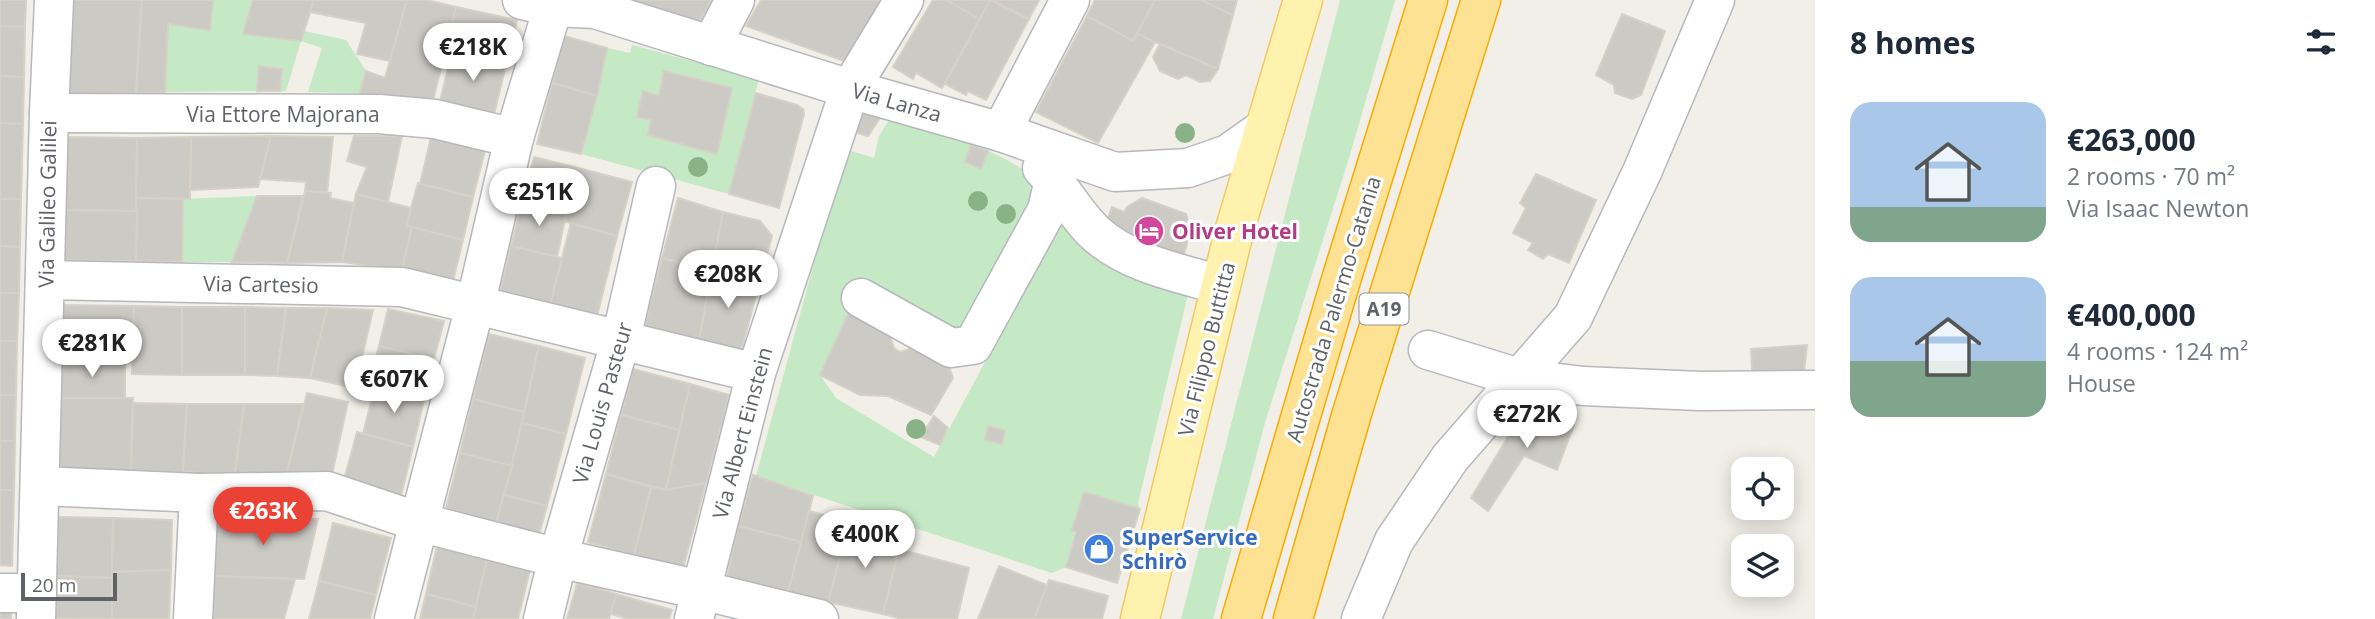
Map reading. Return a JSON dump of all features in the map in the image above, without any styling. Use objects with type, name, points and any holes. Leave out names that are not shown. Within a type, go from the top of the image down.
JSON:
[{"type":"highway","name":"Autostrada Palermo-Catania","points":[[1241,619],[1341,280],[1428,0]]},
{"type":"highway","name":"A19","points":[[1293,619],[1352,413],[1481,0]]},
{"type":"main road","name":"Via Filippo Buttitta","points":[[1140,619],[1234,232],[1303,0]]},
{"type":"street","name":"Via Galileo Galilei","points":[[24,601],[41,486],[54,0]]},
{"type":"street","points":[[711,46],[735,0]]},
{"type":"street","name":"Via Albert Einstein","points":[[698,604],[755,373],[850,89],[904,0]]},
{"type":"street","points":[[1070,0],[1007,134],[1054,180],[1093,231],[1113,246],[1150,264],[1221,285]]},
{"type":"street","points":[[1361,619],[1394,541],[1450,458],[1573,317],[1642,172],[1715,0]]},
{"type":"street","points":[[394,619],[475,306],[514,138],[537,4]]},
{"type":"street","name":"Via Lanza","points":[[537,4],[597,5],[711,46],[1007,134],[1115,172],[1188,167],[1228,154],[1265,128]]},
{"type":"street","name":"Via Ettore Majorana","points":[[49,113],[379,114],[435,119],[514,138]]},
{"type":"street","points":[[862,298],[951,348],[973,345],[1046,210],[1054,180]]},
{"type":"street","name":"Via Louis Pasteur","points":[[543,619],[621,339],[656,186]]},
{"type":"street","name":"Via Cartesio","points":[[45,280],[402,287],[755,373]]},
{"type":"street","points":[[1428,350],[1520,378],[1583,386],[1700,391],[1815,390]]},
{"type":"street","points":[[41,486],[199,493],[327,491],[419,522],[558,558],[698,604],[818,619]]},
{"type":"street","points":[[193,619],[199,493]]},
{"type":"green space","points":[[213,0],[253,0],[244,34],[301,41],[286,91],[280,91],[282,69],[259,67],[257,91],[165,92],[168,24],[210,30]]},
{"type":"green space","points":[[1340,0],[1395,0],[1349,158],[1266,419],[1213,619],[1181,619]]},
{"type":"green space","points":[[304,31],[346,40],[366,71],[360,93],[308,92],[322,48],[301,41]]},
{"type":"green space","points":[[632,45],[759,79],[729,194],[581,154],[607,48],[630,53]]},
{"type":"green space","points":[[894,113],[971,145],[965,162],[981,169],[988,151],[1018,166],[1045,187],[968,330],[958,330],[866,280],[820,375],[836,398],[934,457],[1062,219],[1191,282],[1138,503],[1140,509],[1084,493],[1066,567],[1052,573],[756,476],[845,149],[874,158],[879,136]]},
{"type":"green space","points":[[257,196],[232,262],[182,262],[183,199]]},
{"type":"building","points":[[0,0],[26,0],[25,27],[0,26]]},
{"type":"building","points":[[68,0],[142,0],[136,93],[65,96]]},
{"type":"building","points":[[142,0],[213,0],[210,30],[168,24],[165,92],[136,93]]},
{"type":"building","points":[[253,0],[314,0],[301,41],[243,34]]},
{"type":"building","points":[[314,0],[407,0],[390,61],[357,54],[366,23],[310,12]]},
{"type":"building","points":[[407,0],[427,0],[456,7],[430,113],[360,93],[366,71],[385,78]]},
{"type":"building","points":[[614,0],[711,0],[695,30]]},
{"type":"building","points":[[761,0],[885,0],[847,62],[746,26]]},
{"type":"building","points":[[933,0],[946,0],[980,19],[942,88],[916,73],[913,79],[893,67]]},
{"type":"building","points":[[946,0],[990,0],[980,19]]},
{"type":"building","points":[[990,0],[1029,19],[986,100],[968,91],[966,95],[945,84]]},
{"type":"building","points":[[993,0],[1039,0],[1029,19]]},
{"type":"building","points":[[1095,0],[1155,0],[1133,41],[1087,16]]},
{"type":"building","points":[[1155,0],[1201,0],[1233,15],[1218,69],[1137,34]]},
{"type":"building","points":[[1201,0],[1237,0],[1233,15]]},
{"type":"building","points":[[456,7],[517,20],[508,56],[447,43]]},
{"type":"building","points":[[1622,14],[1665,31],[1641,95],[1632,99],[1615,93],[1614,85],[1596,75]]},
{"type":"building","points":[[1087,16],[1133,41],[1137,34],[1155,42],[1098,143],[1036,112]]},
{"type":"building","points":[[0,26],[25,27],[24,77],[0,76]]},
{"type":"building","points":[[564,36],[607,48],[597,96],[552,83]]},
{"type":"building","points":[[1160,44],[1218,69],[1210,81],[1200,82],[1186,75],[1178,79],[1160,71],[1153,57]]},
{"type":"building","points":[[454,45],[508,56],[492,123],[438,109]]},
{"type":"building","points":[[259,66],[282,69],[280,91],[257,91]]},
{"type":"building","points":[[664,71],[732,88],[717,154],[648,135],[651,120],[637,117],[643,91],[659,96]]},
{"type":"building","points":[[0,76],[24,77],[23,124],[0,123]]},
{"type":"building","points":[[552,83],[597,96],[581,154],[537,144]]},
{"type":"building","points":[[756,93],[797,105],[803,109],[804,114],[779,208],[729,194]]},
{"type":"building","points":[[862,104],[884,112],[868,136],[851,131]]},
{"type":"building","points":[[0,123],[23,124],[21,199],[0,199]]},
{"type":"building","points":[[433,129],[487,143],[473,197],[420,184]]},
{"type":"building","points":[[271,136],[258,187],[190,190],[191,137]]},
{"type":"building","points":[[271,136],[333,137],[327,193],[305,191],[306,182],[260,179]]},
{"type":"building","points":[[354,136],[402,136],[388,202],[356,194],[367,167],[347,161]]},
{"type":"building","points":[[66,137],[137,138],[137,211],[65,210]]},
{"type":"building","points":[[191,137],[190,199],[136,198],[137,138]]},
{"type":"building","points":[[971,145],[988,151],[981,169],[965,162]]},
{"type":"building","points":[[534,157],[578,168],[567,210],[523,199]]},
{"type":"building","points":[[578,168],[632,182],[617,236],[564,221]]},
{"type":"building","points":[[1536,174],[1596,200],[1569,263],[1548,254],[1543,259],[1528,250],[1533,243],[1513,233],[1526,208],[1520,203]]},
{"type":"building","points":[[418,183],[473,197],[463,240],[406,226]]},
{"type":"building","points":[[305,191],[331,193],[330,198],[354,203],[342,262],[287,263]]},
{"type":"building","points":[[356,194],[411,208],[406,226],[412,227],[402,270],[342,262]]},
{"type":"building","points":[[257,196],[303,196],[287,263],[232,262]]},
{"type":"building","points":[[136,198],[183,199],[182,262],[136,261]]},
{"type":"building","points":[[678,198],[723,212],[712,270],[662,258]]},
{"type":"building","name":"Oliver Hotel","points":[[1142,198],[1186,214],[1191,232],[1180,265],[1104,229],[1112,207],[1124,212],[1127,207]]},
{"type":"building","points":[[0,199],[21,199],[20,247],[0,246]]},
{"type":"building","points":[[523,199],[567,210],[557,257],[511,246]]},
{"type":"building","points":[[65,210],[137,211],[136,261],[65,260]]},
{"type":"building","points":[[723,212],[760,221],[772,236],[760,280],[712,270]]},
{"type":"building","points":[[571,223],[617,236],[597,316],[550,305]]},
{"type":"building","points":[[412,227],[463,240],[453,281],[402,270]]},
{"type":"building","points":[[0,246],[20,247],[19,293],[0,293]]},
{"type":"building","points":[[511,246],[562,258],[550,305],[500,293]]},
{"type":"building","points":[[662,258],[712,270],[699,341],[644,328]]},
{"type":"building","points":[[712,270],[760,280],[741,352],[699,341]]},
{"type":"building","points":[[0,293],[19,293],[17,341],[0,341]]},
{"type":"building","points":[[60,305],[134,306],[133,362],[60,360]]},
{"type":"building","points":[[134,306],[182,307],[182,375],[132,374]]},
{"type":"building","points":[[182,307],[245,307],[245,375],[182,375]]},
{"type":"building","points":[[245,307],[286,308],[277,376],[245,375]]},
{"type":"building","points":[[286,308],[327,308],[310,378],[277,376]]},
{"type":"building","points":[[327,308],[373,310],[355,388],[310,378]]},
{"type":"building","points":[[388,309],[444,321],[434,359],[379,346]]},
{"type":"building","points":[[849,312],[889,333],[894,348],[900,352],[916,347],[948,364],[953,378],[931,415],[888,396],[860,395],[820,375]]},
{"type":"building","points":[[489,334],[539,346],[524,412],[473,399]]},
{"type":"building","points":[[0,341],[17,341],[16,395],[0,395]]},
{"type":"building","points":[[1807,345],[1804,372],[1752,372],[1751,349]]},
{"type":"building","points":[[379,346],[434,359],[425,396],[370,380]]},
{"type":"building","points":[[539,346],[585,358],[566,434],[522,423]]},
{"type":"building","points":[[60,360],[125,362],[125,398],[60,398]]},
{"type":"building","points":[[633,369],[690,384],[679,430],[621,415]]},
{"type":"building","points":[[376,382],[425,396],[413,447],[363,434]]},
{"type":"building","points":[[690,384],[729,395],[706,483],[666,490]]},
{"type":"building","points":[[307,393],[348,402],[331,479],[286,476]]},
{"type":"building","points":[[0,395],[16,395],[15,441],[0,441]]},
{"type":"building","points":[[1532,397],[1548,399],[1533,423],[1521,415]]},
{"type":"building","points":[[60,398],[133,398],[131,471],[60,469]]},
{"type":"building","points":[[473,399],[524,412],[512,466],[460,453]]},
{"type":"building","points":[[1549,399],[1568,402],[1563,418],[1574,425],[1557,470],[1524,456],[1488,511],[1471,498],[1520,417],[1534,424]]},
{"type":"building","points":[[133,403],[187,404],[183,472],[131,471]]},
{"type":"building","points":[[187,404],[244,404],[235,474],[183,472]]},
{"type":"building","points":[[244,404],[303,404],[286,476],[235,474]]},
{"type":"building","points":[[621,415],[679,430],[666,490],[606,474]]},
{"type":"building","points":[[934,416],[948,428],[940,445],[921,437]]},
{"type":"building","points":[[522,423],[566,434],[547,506],[504,495]]},
{"type":"building","points":[[988,426],[1005,431],[1002,444],[985,440]]},
{"type":"building","points":[[357,432],[413,447],[401,496],[344,480]]},
{"type":"building","points":[[0,441],[15,441],[14,490],[0,490]]},
{"type":"building","points":[[460,453],[512,466],[496,523],[446,508]]},
{"type":"building","points":[[606,474],[651,487],[634,555],[588,542]]},
{"type":"building","points":[[753,475],[813,496],[801,542],[738,526]]},
{"type":"building","points":[[706,483],[683,568],[634,555],[651,487],[666,490]]},
{"type":"building","points":[[0,490],[14,490],[12,566],[0,565]]},
{"type":"building","name":"SuperService Schirò","points":[[1084,492],[1140,509],[1117,583],[1066,567],[1076,532],[1072,530]]},
{"type":"building","points":[[504,495],[547,506],[539,535],[496,523]]},
{"type":"building","points":[[809,511],[848,521],[849,524],[828,602],[788,592]]},
{"type":"building","points":[[58,517],[113,518],[112,578],[57,576]]},
{"type":"building","points":[[113,518],[172,520],[171,570],[112,572]]},
{"type":"building","points":[[215,518],[318,519],[304,579],[214,576]]},
{"type":"building","points":[[333,523],[391,538],[376,595],[319,581]]},
{"type":"building","points":[[849,524],[901,539],[883,614],[828,602]]},
{"type":"building","points":[[738,526],[801,542],[788,592],[727,578]]},
{"type":"building","points":[[437,546],[487,559],[476,607],[426,594]]},
{"type":"building","points":[[899,549],[969,568],[957,619],[902,619],[883,614]]},
{"type":"building","points":[[487,559],[530,570],[518,619],[473,619]]},
{"type":"building","points":[[999,566],[1047,585],[1034,619],[978,619]]},
{"type":"building","points":[[171,570],[169,619],[112,619],[112,572]]},
{"type":"building","points":[[57,576],[112,578],[112,619],[56,618]]},
{"type":"building","points":[[214,576],[295,579],[284,619],[213,619]]},
{"type":"building","points":[[1049,580],[1108,596],[1102,619],[1034,619]]},
{"type":"building","points":[[319,581],[376,595],[370,619],[309,619]]},
{"type":"building","points":[[577,583],[616,594],[609,619],[567,619]]},
{"type":"building","points":[[426,594],[476,607],[473,619],[420,619]]},
{"type":"building","points":[[616,594],[672,610],[669,619],[628,619],[611,614]]},
{"type":"building","points":[[0,612],[11,612],[11,619],[0,619]]},
{"type":"place","name":"Oliver Hotel","points":[[1149,231]]},
{"type":"place","name":"SuperService Schirò","points":[[1099,549]]}]
